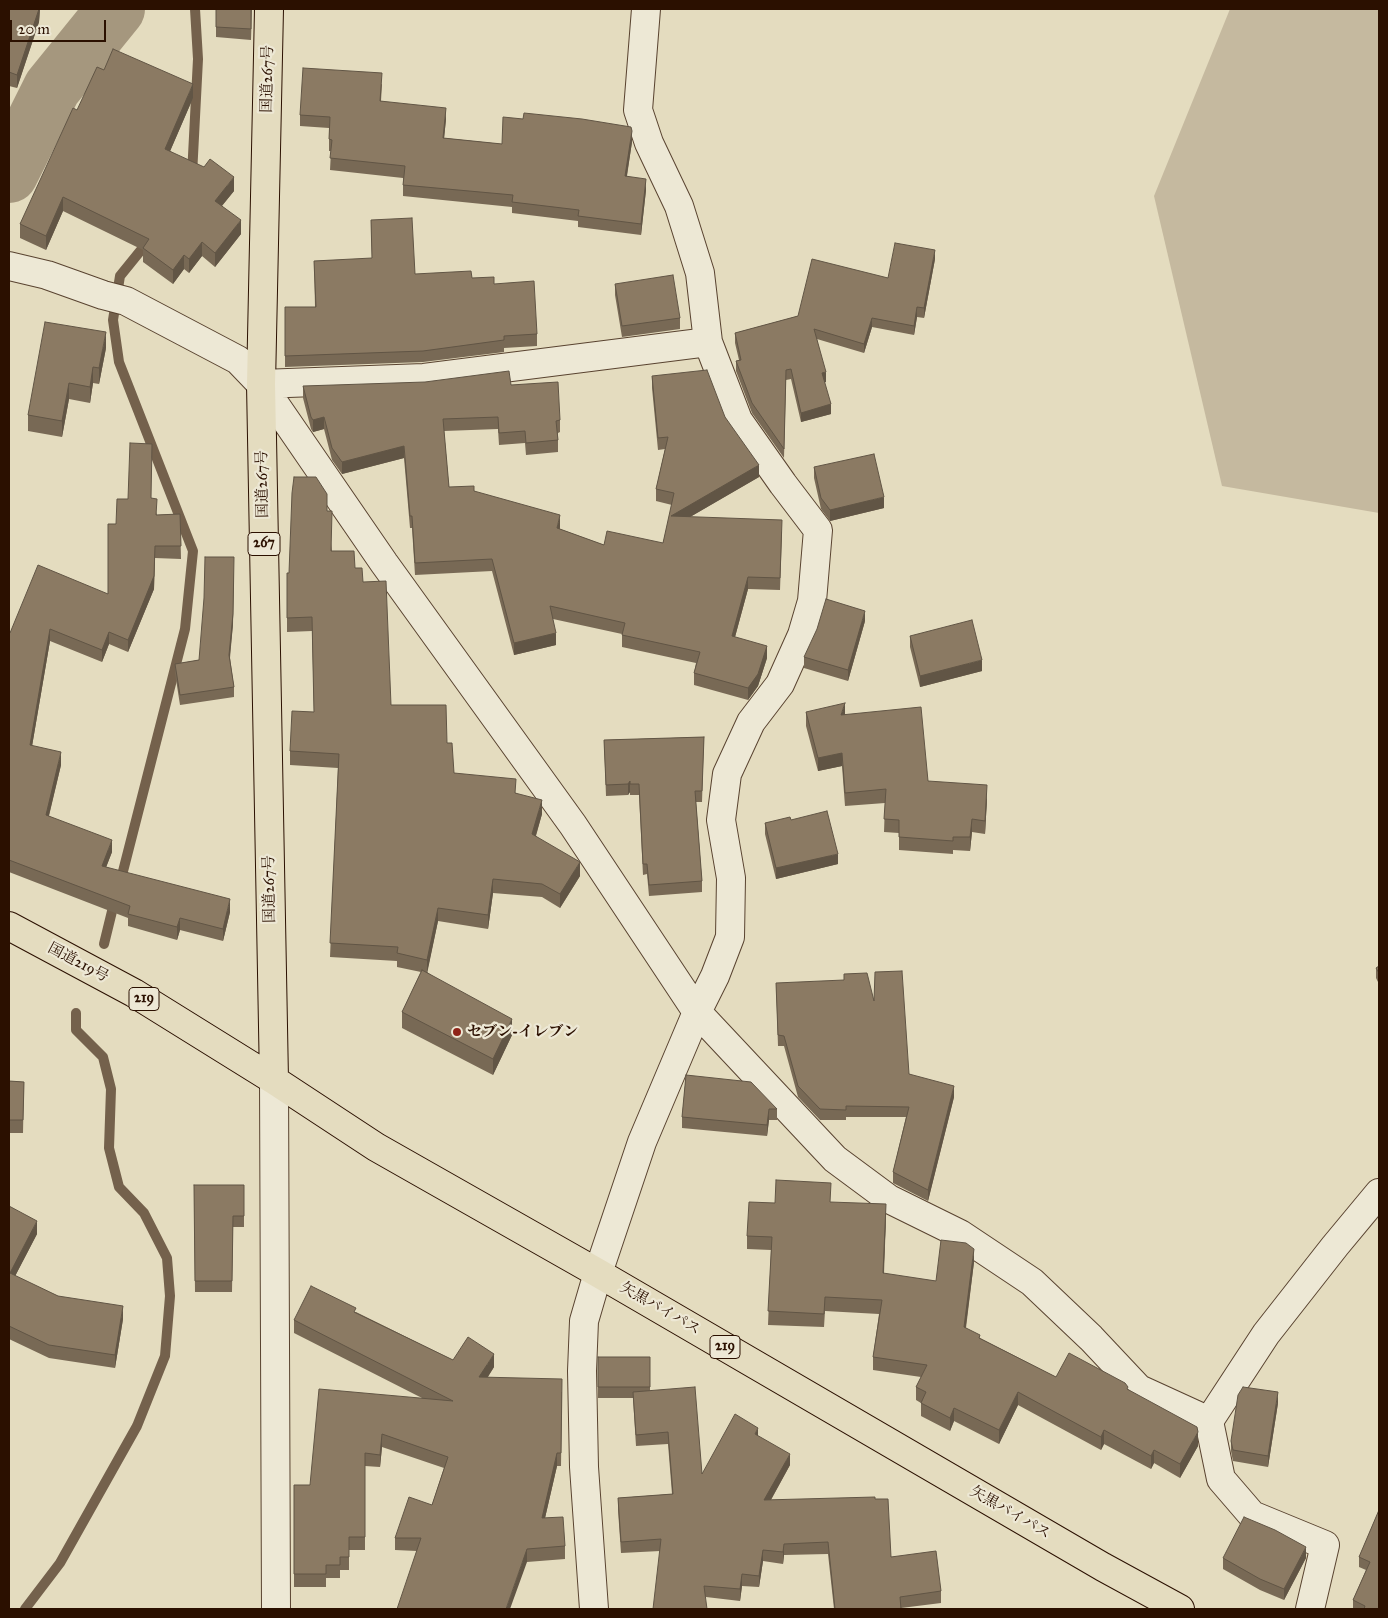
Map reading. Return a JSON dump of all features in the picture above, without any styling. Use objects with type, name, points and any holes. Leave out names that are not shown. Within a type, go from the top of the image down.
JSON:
[{"type":"highway","name":"国道267号","points":[[270,9],[261,384],[274,1080]]},
{"type":"highway","name":"国道219号","points":[[9,926],[134,993],[274,1080]]},
{"type":"highway","name":"矢黒バイパス","points":[[274,1080],[376,1147],[598,1273],[1103,1567],[1180,1609]]},
{"type":"street","points":[[594,1609],[584,1467],[582,1371],[584,1321],[642,1142],[697,1012],[715,976],[730,937],[731,878],[721,820],[727,774],[751,722],[780,684],[802,635],[812,601],[818,530],[738,420],[708,342],[700,273],[679,206],[648,143],[638,110],[646,9]]},
{"type":"street","points":[[9,266],[47,275],[115,298],[238,360],[261,384],[384,563],[573,825],[697,1012],[835,1159],[889,1199],[960,1234],[1032,1282],[1091,1338],[1139,1389],[1209,1421]]},
{"type":"street","points":[[261,384],[424,378],[708,342]]},
{"type":"street","points":[[274,1080],[276,1609]]},
{"type":"street","points":[[1310,1609],[1325,1545],[1252,1515],[1221,1479],[1209,1421],[1266,1334],[1334,1246],[1379,1193]]},
{"type":"shaded area","points":[[1230,9],[1379,9],[1379,513],[1222,486],[1154,196]]},
{"type":"building","points":[[9,9],[39,9],[17,75],[9,72]]},
{"type":"building","points":[[216,9],[251,9],[251,29],[216,27]]},
{"type":"building","points":[[113,49],[193,84],[165,149],[204,167],[210,159],[234,177],[215,201],[241,220],[215,253],[202,242],[189,259],[184,255],[173,270],[143,248],[149,239],[63,197],[46,236],[20,224],[73,108],[77,110],[97,67],[104,70]]},
{"type":"building","points":[[303,68],[382,73],[380,101],[446,108],[443,138],[502,144],[503,117],[523,119],[524,113],[582,119],[631,127],[625,176],[646,179],[641,224],[578,216],[579,210],[512,202],[513,195],[403,185],[405,166],[330,158],[332,140],[329,139],[330,117],[300,115]]},
{"type":"building","points":[[412,218],[415,274],[471,271],[472,278],[494,277],[494,284],[534,281],[537,334],[504,336],[504,340],[423,351],[285,356],[285,307],[316,307],[314,261],[372,258],[371,220]]},
{"type":"building","points":[[895,243],[935,250],[924,308],[917,307],[914,326],[872,318],[864,344],[814,329],[826,372],[822,373],[831,404],[801,413],[791,369],[786,370],[784,449],[752,403],[736,361],[741,360],[735,333],[798,316],[812,259],[888,278]]},
{"type":"building","points":[[673,275],[680,318],[622,326],[615,284]]},
{"type":"building","points":[[45,322],[106,332],[99,368],[93,367],[90,387],[69,383],[62,421],[28,415]]},
{"type":"building","points":[[707,370],[725,417],[759,465],[671,516],[782,520],[780,578],[748,577],[732,636],[767,646],[758,674],[748,688],[694,673],[700,652],[622,635],[625,623],[550,606],[556,633],[514,643],[492,559],[415,563],[404,446],[342,462],[332,448],[324,417],[313,420],[311,417],[303,386],[425,382],[509,371],[511,385],[558,382],[560,420],[556,421],[558,440],[526,443],[525,431],[499,433],[498,417],[443,419],[449,487],[474,486],[474,491],[560,515],[557,528],[604,545],[607,531],[663,543],[674,493],[656,489],[668,437],[658,438],[652,376]]},
{"type":"building","points":[[130,443],[152,444],[151,498],[157,499],[156,515],[180,514],[181,546],[155,546],[154,576],[128,640],[109,632],[102,650],[50,629],[30,745],[61,752],[46,815],[112,840],[102,866],[230,899],[223,929],[180,918],[177,927],[128,914],[130,906],[9,860],[9,633],[38,565],[108,594],[108,524],[116,524],[117,499],[128,499]]},
{"type":"building","points":[[874,454],[884,497],[830,510],[821,498],[814,467]]},
{"type":"building","points":[[294,477],[316,477],[327,494],[327,511],[332,511],[331,551],[354,551],[355,568],[362,568],[363,582],[386,581],[391,705],[446,705],[447,743],[452,743],[454,773],[516,779],[515,793],[542,800],[532,834],[580,862],[560,894],[542,884],[493,879],[488,915],[438,908],[427,960],[397,953],[398,947],[330,943],[339,754],[290,751],[292,711],[314,712],[312,617],[287,618],[287,573],[289,573]]},
{"type":"building","points":[[205,557],[234,557],[233,614],[229,655],[234,687],[180,695],[175,664],[199,660]]},
{"type":"building","points":[[826,599],[865,611],[848,670],[804,657],[817,629]]},
{"type":"building","points":[[972,620],[982,660],[920,676],[910,636]]},
{"type":"building","points":[[845,703],[841,715],[921,707],[928,781],[987,785],[985,821],[972,819],[970,837],[953,837],[953,841],[899,837],[899,820],[884,819],[886,789],[845,793],[842,753],[818,758],[806,712]]},
{"type":"building","points":[[704,737],[702,791],[695,791],[702,881],[649,885],[647,864],[643,864],[639,784],[630,784],[630,781],[628,784],[606,785],[604,740]]},
{"type":"building","points":[[827,811],[838,854],[776,868],[765,823],[790,817],[791,820]]},
{"type":"building","name":"セブン-イレブン","points":[[422,970],[512,1019],[493,1059],[402,1012]]},
{"type":"building","points":[[902,971],[909,1074],[954,1086],[928,1190],[893,1172],[909,1107],[846,1106],[846,1110],[820,1109],[798,1086],[784,1036],[778,1035],[776,983],[844,980],[844,974],[867,973],[874,1001],[875,972]]},
{"type":"building","points":[[686,1075],[751,1082],[777,1109],[769,1109],[767,1125],[682,1117]]},
{"type":"building","points":[[9,1081],[24,1082],[23,1120],[9,1120]]},
{"type":"building","points":[[776,1180],[831,1183],[830,1202],[886,1204],[883,1273],[936,1281],[941,1240],[966,1243],[974,1249],[964,1327],[980,1335],[979,1338],[1056,1377],[1069,1353],[1125,1383],[1128,1387],[1127,1389],[1197,1427],[1198,1432],[1180,1464],[1154,1450],[1151,1456],[1104,1430],[1101,1437],[1018,1392],[999,1430],[954,1408],[950,1418],[921,1403],[926,1392],[916,1387],[927,1365],[873,1357],[882,1300],[825,1297],[824,1314],[768,1311],[772,1237],[747,1236],[749,1202],[775,1203]]},
{"type":"building","points":[[194,1185],[244,1185],[244,1216],[233,1216],[232,1281],[195,1281]]},
{"type":"building","points":[[9,1206],[37,1221],[10,1273],[58,1296],[123,1306],[115,1355],[49,1345],[9,1326]]},
{"type":"building","points":[[311,1286],[356,1308],[354,1312],[453,1360],[468,1337],[494,1354],[479,1377],[562,1379],[561,1453],[557,1453],[542,1518],[563,1517],[565,1546],[527,1549],[506,1609],[397,1609],[421,1538],[395,1538],[409,1497],[432,1505],[448,1457],[382,1434],[380,1455],[365,1453],[365,1537],[349,1537],[349,1557],[340,1557],[340,1565],[326,1565],[326,1574],[294,1574],[294,1485],[310,1485],[319,1389],[453,1401],[294,1320]]},
{"type":"building","points":[[598,1357],[650,1357],[650,1387],[598,1387]]},
{"type":"building","points":[[695,1387],[702,1474],[735,1414],[758,1428],[755,1434],[790,1454],[764,1500],[875,1497],[875,1499],[888,1499],[891,1557],[936,1551],[941,1591],[900,1597],[901,1609],[835,1609],[828,1542],[784,1544],[783,1552],[763,1550],[759,1576],[742,1574],[740,1589],[704,1586],[707,1609],[653,1609],[661,1539],[621,1542],[618,1498],[673,1494],[668,1432],[636,1435],[633,1392]]},
{"type":"building","points":[[1243,1387],[1278,1392],[1268,1456],[1233,1450],[1231,1441],[1238,1395]]},
{"type":"building","points":[[1379,1510],[1379,1609],[1364,1609],[1365,1606],[1353,1600],[1370,1562],[1359,1557]]},
{"type":"building","points":[[1244,1517],[1275,1530],[1306,1547],[1284,1589],[1260,1579],[1223,1558]]},
{"type":"waterway","points":[[9,174],[52,88],[116,9]]},
{"type":"waterway","points":[[192,175],[198,59],[195,9]]},
{"type":"waterway","points":[[120,883],[185,629],[193,551],[119,362],[113,320],[120,276],[150,239]]},
{"type":"waterway","points":[[104,944],[115,899]]},
{"type":"waterway","points":[[25,1609],[60,1563],[137,1426],[165,1356],[170,1296],[167,1258],[144,1213],[119,1187],[109,1148],[111,1089],[103,1057],[76,1030],[76,1013]]},
{"type":"place","name":"セブン-イレブン","points":[[457,1032]]}]
